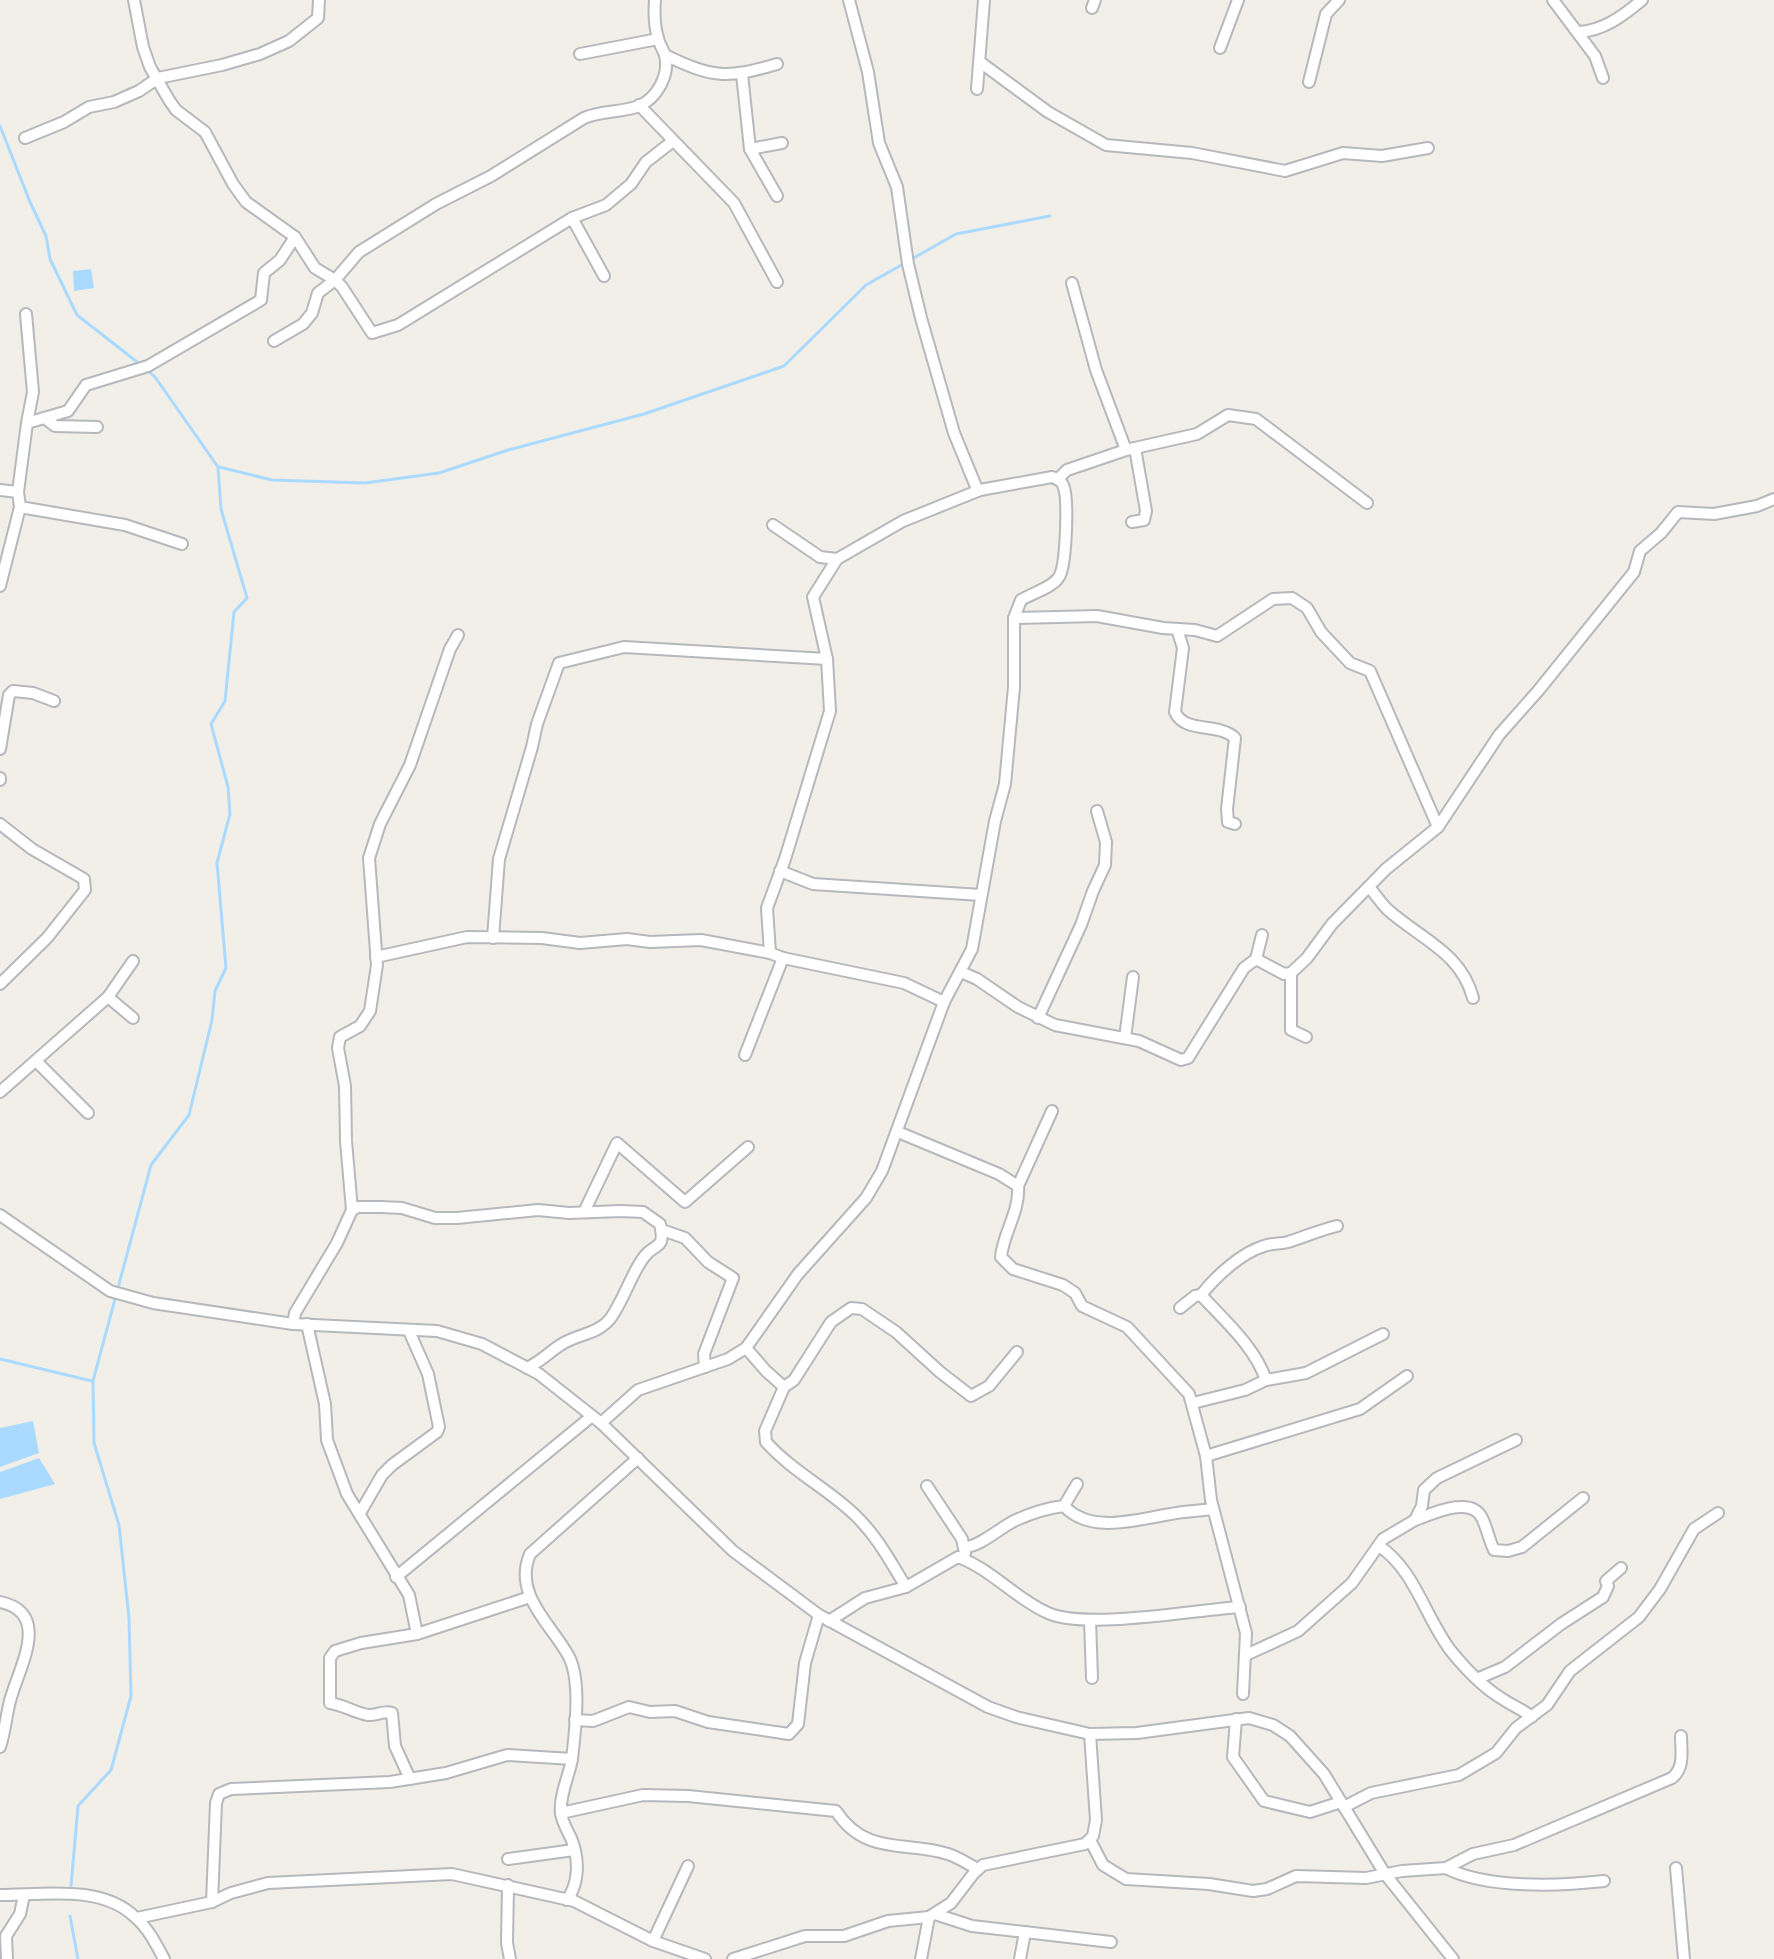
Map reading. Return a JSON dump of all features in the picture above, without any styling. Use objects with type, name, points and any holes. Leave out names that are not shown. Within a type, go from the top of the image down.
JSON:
[{"type":"street","points":[[134,0],[143,47],[150,67],[176,110],[205,132],[233,184],[246,202],[295,237],[315,268],[335,279],[372,333],[398,325],[572,218],[606,205],[631,184],[646,162],[673,141]]},
{"type":"street","points":[[25,138],[63,122],[89,107],[114,102],[139,91],[158,78],[222,65],[260,54],[289,41],[318,18],[319,0]]},
{"type":"street","points":[[274,341],[303,324],[312,313],[318,293],[335,279],[359,252],[436,204],[492,176],[584,118],[596,112],[639,105],[658,88],[664,76],[665,55],[658,39],[655,0]]},
{"type":"street","points":[[849,0],[868,72],[879,143],[897,188],[908,264],[921,318],[954,433],[977,489],[980,490]]},
{"type":"street","points":[[977,88],[984,0]]},
{"type":"street","points":[[1220,48],[1238,0]]},
{"type":"street","points":[[1309,82],[1326,14],[1339,0]]},
{"type":"street","points":[[1553,0],[1595,56],[1603,78]]},
{"type":"street","points":[[1578,32],[1594,31],[1625,14],[1642,0]]},
{"type":"street","points":[[580,54],[658,39]]},
{"type":"street","points":[[665,55],[701,72],[742,74],[777,64]]},
{"type":"street","points":[[980,62],[1048,112],[1106,145],[1192,153],[1285,171],[1343,153],[1382,156],[1428,148]]},
{"type":"street","points":[[742,74],[750,149],[777,196]]},
{"type":"street","points":[[639,105],[734,203],[777,282]]},
{"type":"street","points":[[750,149],[782,144]]},
{"type":"street","points":[[572,218],[604,276]]},
{"type":"street","points":[[27,423],[68,411],[86,385],[144,368],[261,300],[264,273],[280,260],[295,237]]},
{"type":"street","points":[[1072,283],[1096,370],[1131,449],[1146,511],[1144,519],[1132,522]]},
{"type":"street","points":[[0,585],[20,507],[18,492],[33,392],[26,314]]},
{"type":"street","points":[[1058,479],[1067,470],[1131,449],[1197,434],[1228,415],[1256,419],[1367,502]]},
{"type":"street","points":[[45,418],[55,426],[97,427]]},
{"type":"street","points":[[601,1423],[638,1390],[728,1359],[746,1348],[798,1274],[866,1198],[882,1171],[944,1002],[972,949],[995,821],[1005,784],[1014,687],[1014,618],[1021,600],[1055,582],[1064,561],[1066,499],[1064,486],[1058,479],[1044,478],[980,490],[903,521],[837,559],[813,597],[827,659],[830,711],[780,872],[766,908],[770,953]]},
{"type":"street","points":[[0,490],[18,492]]},
{"type":"street","points":[[1256,959],[1284,974],[1291,973],[1307,958],[1332,924],[1386,869],[1438,827],[1499,735],[1538,691],[1634,572],[1640,551],[1661,533],[1671,517],[1678,512],[1714,514],[1757,506],[1774,499]]},
{"type":"street","points":[[20,507],[124,525],[182,544]]},
{"type":"street","points":[[773,525],[820,557],[837,559]]},
{"type":"street","points":[[1014,618],[1097,616],[1216,636],[1273,599],[1292,598],[1307,608],[1321,632],[1350,663],[1370,671],[1438,827]]},
{"type":"street","points":[[1177,629],[1183,648],[1175,712],[1179,721],[1185,724],[1216,728],[1235,738],[1227,809],[1228,822],[1235,824]]},
{"type":"street","points":[[293,1324],[295,1313],[337,1243],[352,1210],[346,1141],[345,1086],[338,1048],[340,1037],[360,1026],[370,1011],[376,957],[369,858],[380,824],[410,765],[450,649],[458,635]]},
{"type":"street","points":[[493,938],[499,859],[537,723],[559,663],[566,659],[624,647],[827,659]]},
{"type":"street","points":[[0,749],[9,695],[13,691],[33,693],[54,701]]},
{"type":"street","points":[[1038,1018],[1081,926],[1093,891],[1105,866],[1106,842],[1097,811]]},
{"type":"street","points":[[0,824],[32,849],[84,879],[86,884],[85,890],[47,938],[0,984]]},
{"type":"street","points":[[780,872],[813,884],[981,896]]},
{"type":"street","points":[[1369,887],[1386,909],[1454,961],[1468,978],[1473,998]]},
{"type":"street","points":[[961,972],[977,979],[1038,1018],[1074,1031],[1139,1041],[1175,1060],[1188,1058],[1244,968],[1256,959],[1262,935]]},
{"type":"street","points":[[376,957],[467,937],[542,938],[580,943],[627,939],[650,942],[701,940],[770,953],[783,958],[904,984],[944,1002]]},
{"type":"street","points":[[745,1055],[783,958]]},
{"type":"street","points":[[0,1092],[108,997],[132,961]]},
{"type":"street","points":[[1291,973],[1289,1020],[1291,1030],[1306,1037]]},
{"type":"street","points":[[1125,1038],[1133,977]]},
{"type":"street","points":[[108,997],[133,1018]]},
{"type":"street","points":[[36,1061],[88,1113]]},
{"type":"street","points":[[1052,1111],[1018,1186],[1019,1198],[1001,1250],[1003,1263],[1013,1269],[1063,1285],[1075,1293],[1082,1306],[1127,1327],[1189,1394],[1206,1456],[1207,1483],[1246,1633],[1243,1694]]},
{"type":"street","points":[[898,1132],[999,1174],[1018,1186]]},
{"type":"street","points":[[584,1212],[617,1143],[685,1202],[748,1147]]},
{"type":"street","points":[[352,1210],[358,1207],[402,1208],[435,1218],[493,1216],[537,1210],[643,1212],[660,1224],[663,1236],[657,1248],[644,1256],[619,1306],[603,1328],[561,1344],[546,1359],[527,1368]]},
{"type":"street","points":[[0,1215],[115,1293],[201,1312],[293,1324],[437,1331],[482,1344],[527,1368],[601,1423],[733,1551],[819,1615],[988,1707],[1016,1717],[1090,1734],[1137,1733],[1249,1718],[1273,1725],[1290,1736],[1324,1774],[1385,1874],[1453,1959]]},
{"type":"street","points":[[1180,1308],[1201,1294],[1212,1281],[1250,1253],[1265,1245],[1287,1242],[1337,1226]]},
{"type":"street","points":[[662,1230],[685,1238],[708,1262],[733,1278],[704,1354],[705,1367]]},
{"type":"street","points":[[1201,1294],[1247,1347],[1262,1368],[1266,1380]]},
{"type":"street","points":[[906,1587],[871,1531],[854,1513],[798,1473],[766,1442],[765,1431],[784,1387],[794,1380],[831,1322],[851,1308],[862,1309],[896,1332],[924,1359],[971,1396],[989,1386],[1017,1352]]},
{"type":"street","points":[[307,1324],[325,1404],[327,1440],[348,1494],[409,1595],[417,1634]]},
{"type":"street","points":[[360,1513],[382,1475],[426,1441],[439,1427],[428,1374],[409,1331]]},
{"type":"street","points":[[1193,1402],[1245,1390],[1266,1380],[1306,1373],[1383,1334]]},
{"type":"street","points":[[746,1348],[784,1387]]},
{"type":"street","points":[[1206,1456],[1360,1409],[1407,1376]]},
{"type":"street","points":[[396,1576],[592,1416]]},
{"type":"street","points":[[1415,1520],[1422,1506],[1424,1490],[1437,1478],[1516,1440]]},
{"type":"street","points":[[567,1900],[577,1877],[574,1850],[561,1813],[572,1759],[575,1720],[572,1664],[530,1597],[525,1579],[530,1554],[638,1458]]},
{"type":"street","points":[[965,1546],[974,1546],[989,1534],[1016,1520],[1064,1506],[1077,1484]]},
{"type":"street","points":[[927,1485],[965,1546],[965,1559]]},
{"type":"street","points":[[1246,1655],[1298,1631],[1352,1583],[1383,1539],[1415,1520],[1462,1507],[1474,1511],[1482,1516],[1494,1550],[1508,1551],[1522,1547],[1583,1498]]},
{"type":"street","points":[[1064,1506],[1072,1515],[1086,1521],[1115,1522],[1214,1509]]},
{"type":"street","points":[[1236,1719],[1233,1758],[1264,1801],[1310,1812],[1343,1805],[1371,1793],[1467,1772],[1499,1751],[1516,1728],[1547,1705],[1575,1666],[1639,1617],[1660,1589],[1694,1529],[1718,1514]]},
{"type":"street","points":[[1378,1546],[1390,1554],[1409,1576],[1416,1592],[1451,1650],[1487,1688],[1532,1717]]},
{"type":"street","points":[[829,1621],[865,1598],[906,1587],[958,1557],[965,1559],[1047,1613],[1065,1619],[1090,1620],[1240,1607]]},
{"type":"street","points":[[1479,1678],[1505,1667],[1561,1624],[1603,1597],[1608,1586],[1606,1581],[1621,1568]]},
{"type":"street","points":[[410,1779],[395,1746],[392,1713],[387,1711],[370,1716],[342,1705],[330,1703],[330,1658],[335,1651],[361,1643],[417,1634],[530,1597]]},
{"type":"street","points":[[0,1602],[12,1605],[21,1611],[28,1629],[30,1645],[10,1701],[0,1747]]},
{"type":"street","points":[[575,1720],[593,1721],[628,1707],[650,1712],[675,1711],[708,1722],[789,1734],[798,1724],[805,1663],[819,1615]]},
{"type":"street","points":[[1090,1620],[1092,1678]]},
{"type":"street","points":[[1090,1734],[1096,1820],[1090,1840],[1103,1865],[1126,1878],[1209,1884],[1253,1891],[1267,1889],[1296,1876],[1366,1878],[1446,1868],[1473,1854],[1514,1845],[1672,1778],[1682,1765],[1681,1736]]},
{"type":"street","points":[[212,1902],[216,1803],[219,1794],[231,1789],[410,1779],[446,1773],[507,1755],[572,1759]]},
{"type":"street","points":[[561,1813],[643,1795],[688,1796],[791,1808],[821,1808],[836,1812],[846,1827],[873,1840],[896,1848],[948,1854],[978,1869]]},
{"type":"street","points":[[921,1959],[932,1916],[951,1904],[978,1869],[990,1862],[1078,1846],[1090,1840]]},
{"type":"street","points":[[508,1859],[574,1850]]},
{"type":"street","points":[[652,1941],[687,1866]]},
{"type":"street","points":[[1446,1868],[1478,1878],[1538,1886],[1604,1881]]},
{"type":"street","points":[[1676,1868],[1684,1959]]},
{"type":"street","points":[[137,1918],[212,1902],[231,1893],[284,1881],[452,1874],[567,1900],[612,1918],[652,1941],[705,1959]]},
{"type":"street","points":[[508,1885],[507,1943],[510,1959]]},
{"type":"street","points":[[0,1895],[93,1896],[120,1907],[137,1918],[164,1959]]},
{"type":"street","points":[[7,1959],[6,1936],[16,1922],[24,1895]]},
{"type":"street","points":[[733,1959],[805,1936],[844,1936],[888,1921],[932,1916],[972,1926],[1111,1942]]},
{"type":"street","points":[[1020,1959],[1025,1932]]},
{"type":"water","points":[[91,269],[94,288],[74,291],[73,271]]},
{"type":"water","points":[[33,1421],[39,1453],[0,1467],[0,1428]]},
{"type":"water","points":[[39,1458],[55,1484],[0,1499],[0,1472]]},
{"type":"waterway","points":[[0,126],[46,236],[50,259],[77,315],[141,365]]},
{"type":"waterway","points":[[910,260],[956,234],[1050,216]]},
{"type":"waterway","points":[[219,467],[272,480],[365,483],[439,473],[508,450],[644,414],[784,366],[866,285],[905,263]]},
{"type":"waterway","points":[[71,1886],[78,1806],[111,1770],[131,1696],[129,1618],[119,1525],[94,1443],[93,1381],[151,1165],[189,1115],[212,1020],[215,991],[226,968],[217,863],[230,814],[228,787],[211,724],[225,701],[234,612],[247,598],[221,509],[218,467],[155,377],[146,369]]},
{"type":"waterway","points":[[0,1359],[92,1381]]},
{"type":"waterway","points":[[70,1916],[78,1959]]}]
